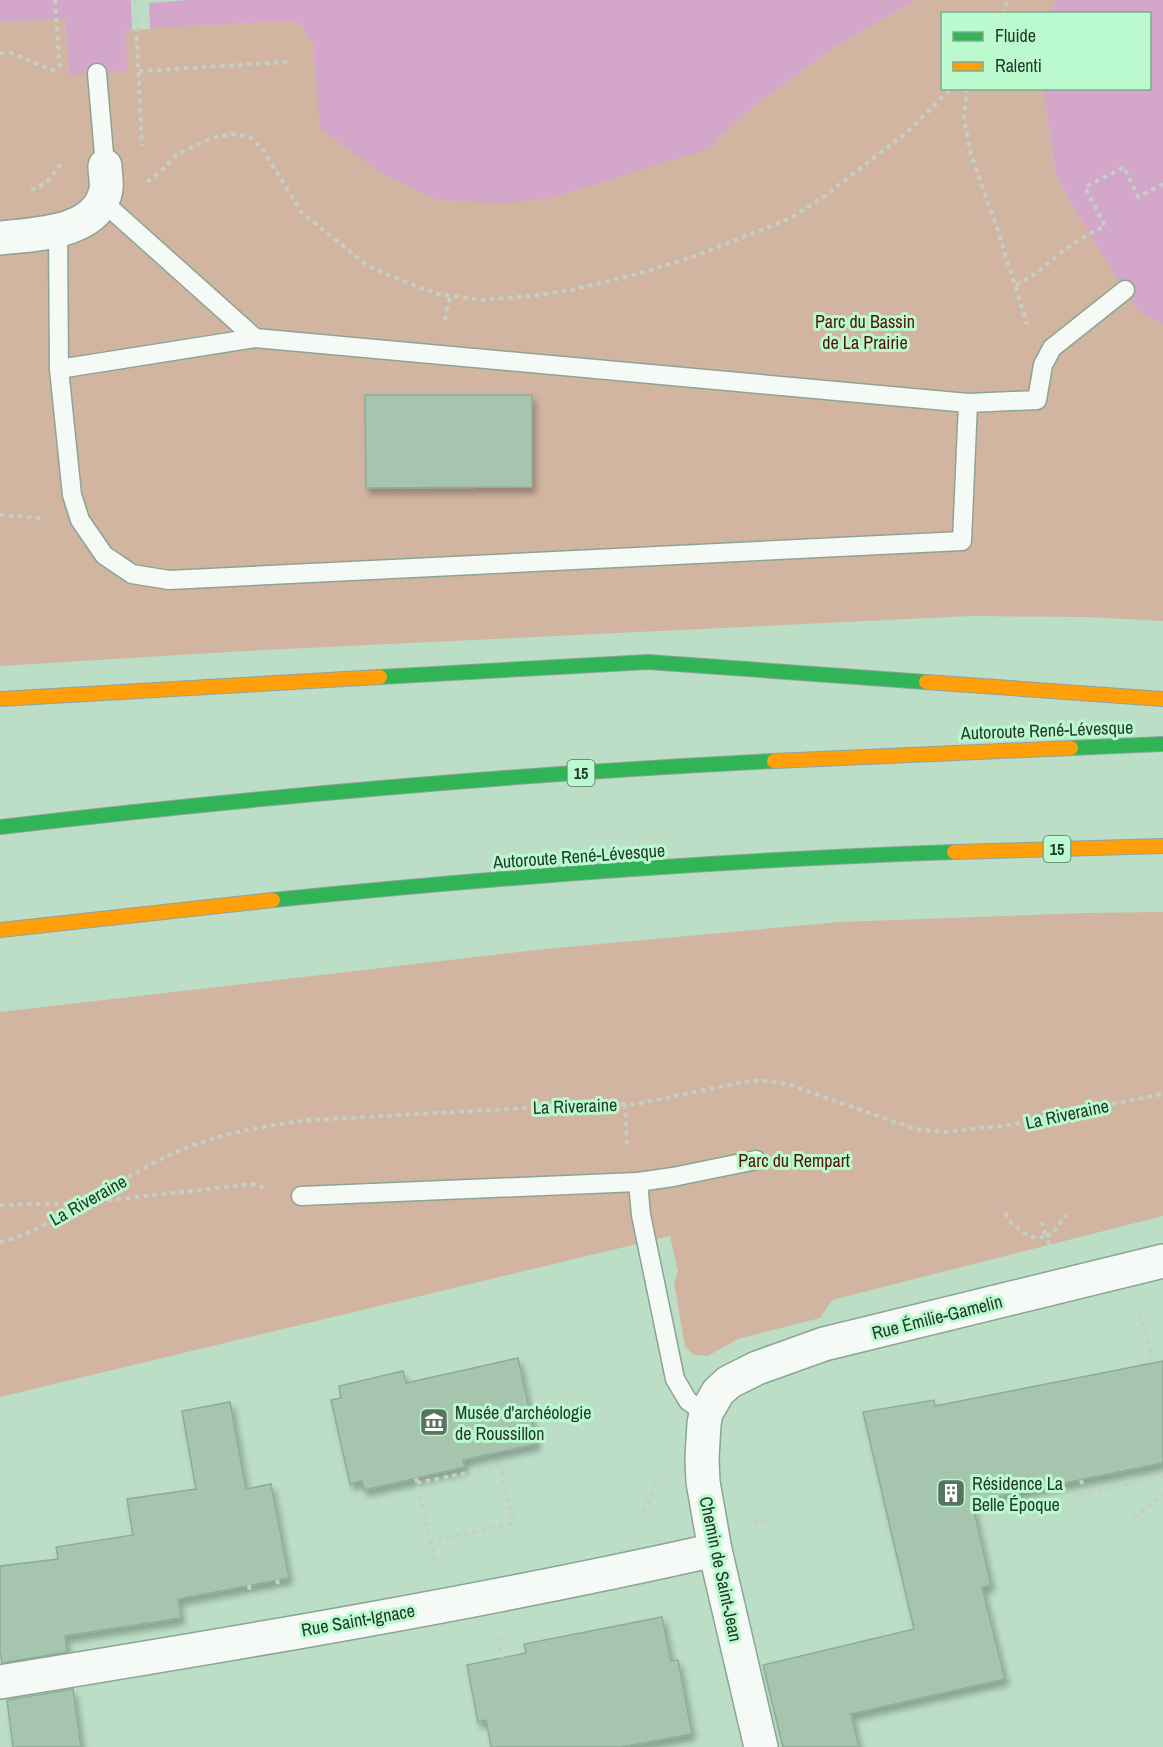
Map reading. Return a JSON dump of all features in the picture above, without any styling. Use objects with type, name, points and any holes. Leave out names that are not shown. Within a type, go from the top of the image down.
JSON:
[{"type":"highway","points":[[0,699],[648,662],[1163,699]]},
{"type":"highway","name":"Autoroute René-Lévesque","points":[[0,827],[278,797],[751,761],[1163,744]]},
{"type":"highway","name":"Autoroute René-Lévesque","points":[[0,930],[137,913],[381,889],[621,871],[821,858],[1163,846]]},
{"type":"street","points":[[0,238],[58,231],[77,224],[93,214],[102,201],[106,189],[105,166]]},
{"type":"street","name":"Rue Émilie-Gamelin","points":[[712,1402],[729,1382],[757,1368],[824,1344],[1163,1261]]},
{"type":"street","name":"Chemin de Saint-Jean","points":[[712,1402],[702,1440],[703,1482],[715,1550],[761,1747]]},
{"type":"street","name":"Rue Saint-Ignace","points":[[0,1682],[156,1657],[425,1608],[602,1575],[715,1550]]},
{"type":"lane","points":[[97,73],[105,166]]},
{"type":"lane","points":[[102,201],[255,338]]},
{"type":"lane","points":[[58,231],[59,369],[72,495],[81,520],[104,555],[132,574],[169,580],[962,541],[968,403]]},
{"type":"lane","points":[[59,369],[255,338],[968,403],[1036,400],[1043,365],[1052,348],[1125,290]]},
{"type":"lane","points":[[301,1196],[638,1182],[756,1160]]},
{"type":"lane","points":[[638,1182],[640,1215],[675,1379],[688,1401],[712,1402]]},
{"type":"path","points":[[0,53],[10,53],[60,73],[55,0]]},
{"type":"path","points":[[135,0],[143,150]]},
{"type":"path","points":[[139,71],[288,62]]},
{"type":"path","points":[[144,173],[144,184],[176,155],[212,138],[232,134],[249,137],[262,148],[301,212],[368,266],[437,294],[484,300],[531,296],[572,290],[641,273],[698,255],[791,218],[826,195],[906,133],[950,90]]},
{"type":"path","points":[[967,90],[964,119],[970,151],[1029,329]]},
{"type":"path","points":[[28,191],[46,183],[64,159]]},
{"type":"path","points":[[1016,285],[1031,278],[1064,250],[1105,226],[1085,187],[1124,167],[1138,197],[1163,184]]},
{"type":"path","points":[[0,515],[52,519]]},
{"type":"path","name":"La Riveraine","points":[[0,1242],[33,1230],[188,1146],[265,1126],[309,1120],[637,1104],[728,1084],[764,1080],[787,1084],[915,1129],[945,1132],[1010,1125],[1163,1094]]},
{"type":"path","points":[[625,1104],[627,1158]]},
{"type":"path","points":[[0,1206],[84,1203],[253,1184],[270,1191]]},
{"type":"path","points":[[1005,1213],[1012,1224],[1030,1237],[1046,1237],[1055,1230],[1066,1215]]},
{"type":"path","points":[[1042,1222],[1049,1245]]},
{"type":"path","points":[[1140,1313],[1153,1364]]},
{"type":"path","points":[[430,1541],[513,1524],[500,1466],[416,1481],[430,1541],[438,1575]]},
{"type":"path","points":[[643,1512],[654,1493],[659,1475]]},
{"type":"path","points":[[1081,1480],[1084,1493],[1163,1476]]},
{"type":"path","points":[[1134,1518],[1163,1494]]},
{"type":"path","points":[[879,1622],[882,1636]]},
{"type":"green space","name":"Parc du Bassin de La Prairie","points":[[916,0],[1056,0],[1050,12],[941,12],[941,90],[1043,90],[1056,175],[1089,234],[1139,311],[1163,324],[1163,621],[1086,617],[971,616],[245,651],[0,666],[0,21],[65,20],[69,74],[125,30],[285,21],[300,24],[313,44],[321,128],[706,150],[753,107],[830,50]]},
{"type":"green space","name":"Parc du Rempart","points":[[1163,912],[1163,1216],[832,1300],[820,1318],[738,1339],[708,1356],[694,1355],[685,1347],[674,1282],[678,1272],[670,1236],[0,1397],[0,1012],[545,949],[839,922]]},
{"type":"shaded area","points":[[0,0],[916,0],[830,50],[753,107],[706,150],[550,198],[500,204],[435,199],[378,171],[320,128],[313,44],[300,24],[285,21],[126,30],[127,70],[69,75],[65,20],[0,21]]},
{"type":"shaded area","points":[[1056,0],[1163,0],[1163,324],[1139,312],[1089,234],[1056,175],[1043,90],[1151,90],[1151,12],[1050,12]]},
{"type":"pier","points":[[131,0],[187,0],[149,3],[150,29],[132,30]]},
{"type":"building","points":[[365,395],[532,395],[532,487],[366,488]]},
{"type":"building","name":"Musée d'archéologie de Roussillon","points":[[518,1358],[537,1444],[463,1460],[465,1467],[364,1490],[362,1481],[350,1484],[331,1400],[341,1398],[339,1386],[403,1371],[406,1383]]},
{"type":"building","name":"Résidence La Belle Époque","points":[[1163,1361],[1163,1463],[972,1502],[991,1585],[982,1587],[1005,1679],[851,1714],[859,1747],[783,1747],[763,1665],[914,1629],[863,1412],[934,1400],[935,1406]]},
{"type":"building","points":[[230,1402],[246,1489],[271,1484],[289,1578],[178,1599],[181,1618],[65,1636],[67,1652],[2,1663],[0,1566],[58,1559],[56,1547],[133,1535],[127,1499],[196,1489],[182,1411]]},
{"type":"building","points":[[662,1617],[671,1661],[678,1660],[692,1734],[622,1747],[491,1747],[486,1720],[478,1722],[467,1665],[526,1653],[524,1644]]},
{"type":"building","points":[[73,1689],[81,1747],[13,1747],[7,1700]]},
{"type":"traffic: fast","points":[[380,677],[648,662],[926,682]]},
{"type":"traffic: fast","points":[[1071,748],[1163,744]]},
{"type":"traffic: fast","points":[[0,827],[386,788],[774,761]]},
{"type":"traffic: fast","points":[[273,900],[613,870],[954,852]]},
{"type":"traffic: slow","points":[[0,699],[380,677]]},
{"type":"traffic: slow","points":[[926,682],[1163,699]]},
{"type":"traffic: slow","points":[[774,761],[1071,748]]},
{"type":"traffic: slow","points":[[954,852],[1163,846]]},
{"type":"traffic: slow","points":[[0,930],[273,900]]},
{"type":"place","name":"Musée d'archéologie de Roussillon","points":[[434,1422]]},
{"type":"place","name":"Résidence La Belle Époque","points":[[951,1493]]}]
